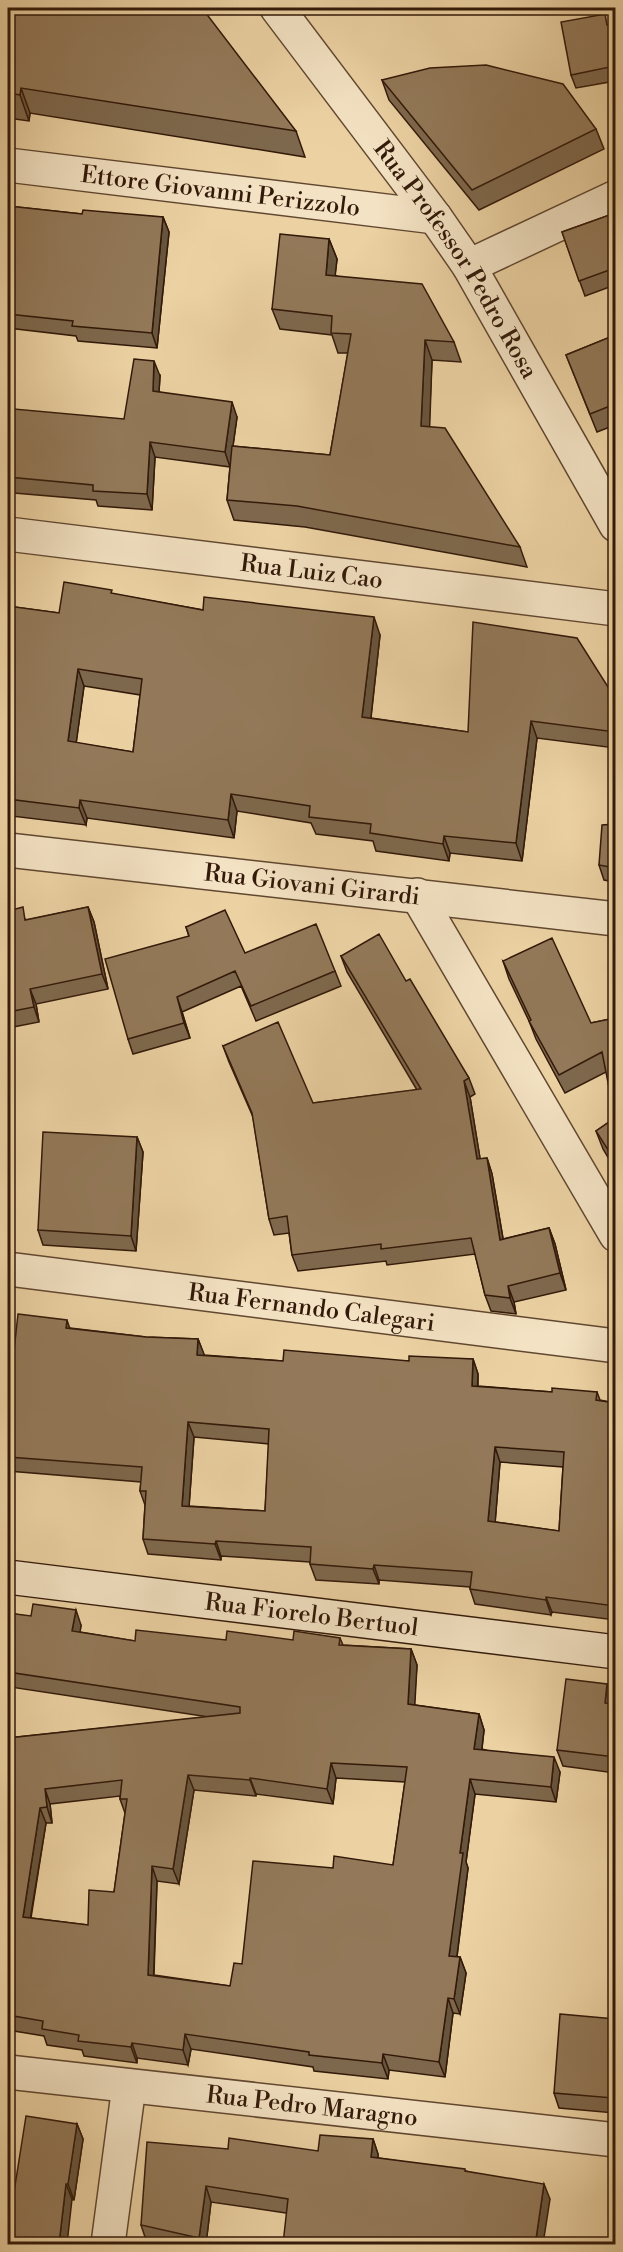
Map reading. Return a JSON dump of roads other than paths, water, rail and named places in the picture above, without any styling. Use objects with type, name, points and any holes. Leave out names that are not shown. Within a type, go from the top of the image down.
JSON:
[{"type":"street","name":"Rua Professor Pedro Rosa","points":[[277,8],[470,266],[615,525]]},
{"type":"street","name":"Ettore Giovanni Perizzolo","points":[[8,165],[435,217]]},
{"type":"street","points":[[470,266],[615,197]]},
{"type":"street","name":"Rua Luiz Cao","points":[[8,534],[615,609]]},
{"type":"street","name":"Rua Giovani Girardi","points":[[8,850],[615,919]]},
{"type":"street","points":[[417,896],[615,1235]]},
{"type":"street","name":"Rua Fernando Calegari","points":[[8,1269],[615,1346]]},
{"type":"street","name":"Rua Fiorelo Bertuol","points":[[8,1577],[615,1652]]},
{"type":"street","name":"Rua Pedro Maragno","points":[[8,2072],[615,2140]]},
{"type":"street","points":[[108,2244],[129,2086]]}]
